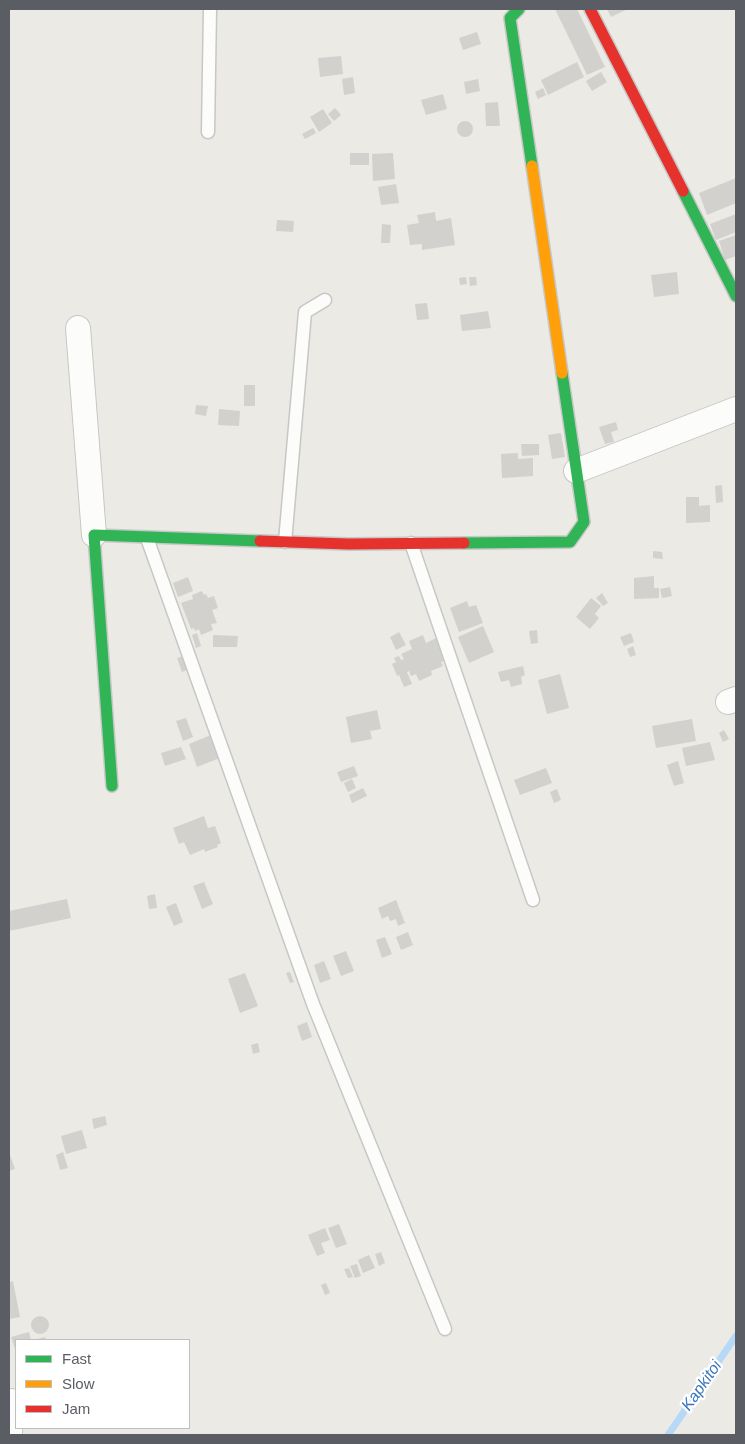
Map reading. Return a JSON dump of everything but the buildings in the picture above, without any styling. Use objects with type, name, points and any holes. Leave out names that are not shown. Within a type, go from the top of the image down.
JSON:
[{"type":"street","points":[[94,535],[348,544],[570,542],[584,522],[510,18],[519,9]]},
{"type":"street","points":[[590,9],[736,296]]},
{"type":"street","points":[[78,328],[112,786]]},
{"type":"street","points":[[576,471],[736,408]]},
{"type":"street","points":[[10,1435],[11,1401]]},
{"type":"lane","points":[[208,132],[210,9]]},
{"type":"lane","points":[[285,542],[305,312],[325,300]]},
{"type":"lane","points":[[147,538],[313,1004],[445,1329]]},
{"type":"lane","points":[[410,543],[533,900]]},
{"type":"waterway","name":"Kapkitoi","points":[[668,1435],[736,1336]]},
{"type":"traffic: fast","points":[[519,9],[510,18],[532,166]]},
{"type":"traffic: fast","points":[[683,191],[736,296]]},
{"type":"traffic: fast","points":[[464,543],[570,542],[584,522],[562,373]]},
{"type":"traffic: fast","points":[[112,786],[94,535],[260,541]]},
{"type":"traffic: slow","points":[[532,166],[562,373]]},
{"type":"traffic: jam","points":[[590,9],[683,191]]},
{"type":"traffic: jam","points":[[260,541],[348,544],[464,543]]}]
